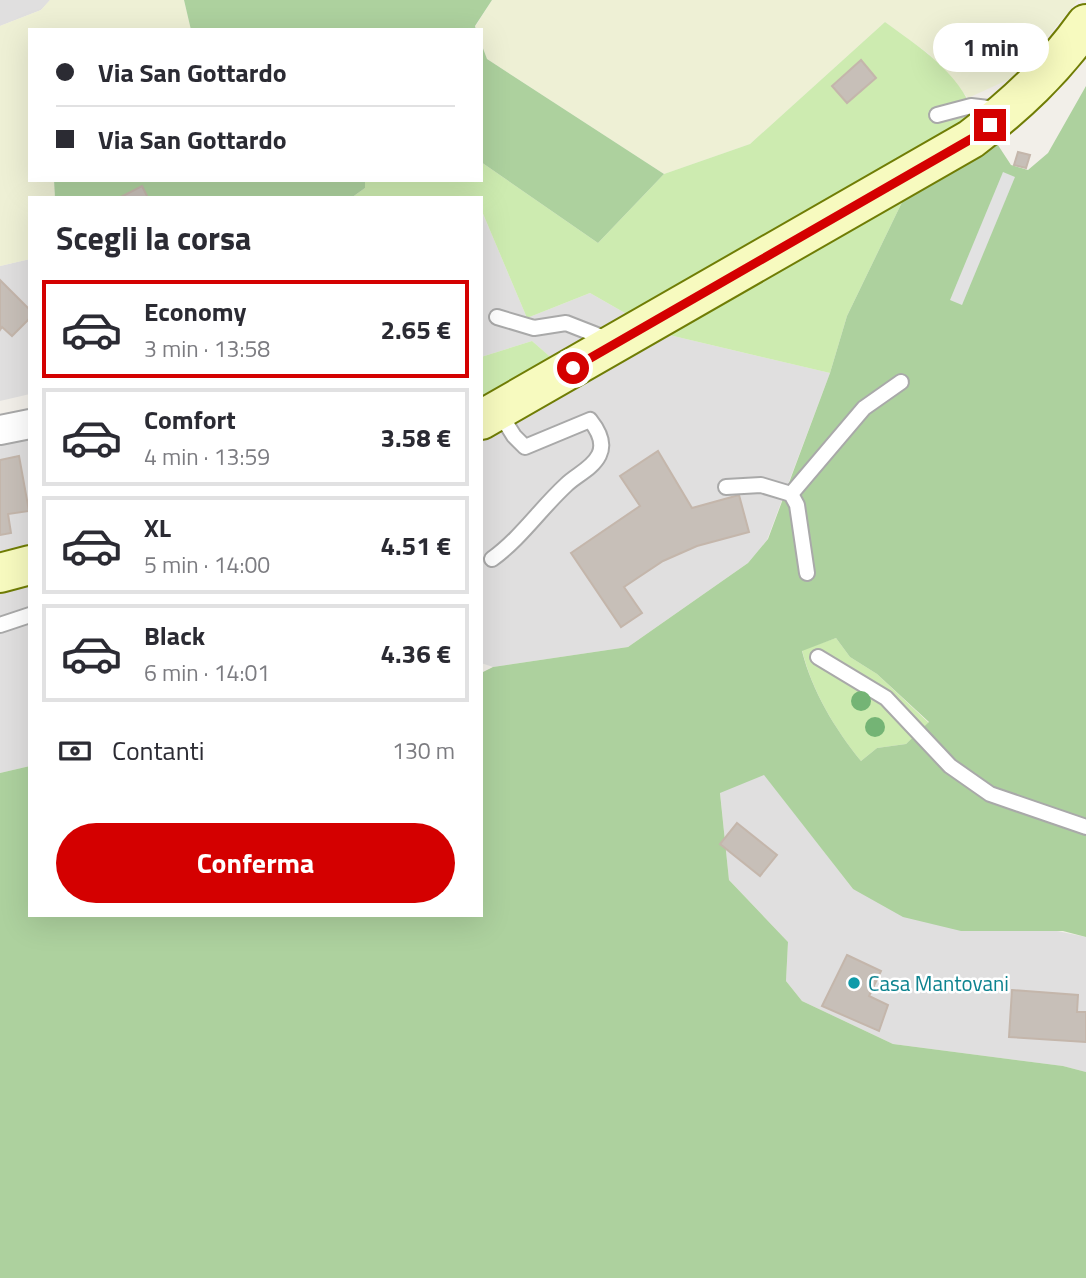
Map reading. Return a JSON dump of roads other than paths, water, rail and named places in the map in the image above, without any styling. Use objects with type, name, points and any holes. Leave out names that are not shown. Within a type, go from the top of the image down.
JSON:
[{"type":"street","points":[[490,415],[971,139],[1009,110],[1058,62],[1086,24]]},
{"type":"street","points":[[0,430],[28,424]]},
{"type":"street","points":[[0,573],[28,566]]},
{"type":"lane","points":[[937,115],[971,106],[1009,110]]},
{"type":"lane","points":[[497,317],[534,328],[566,323],[616,343]]},
{"type":"lane","points":[[791,494],[864,408],[901,382]]},
{"type":"lane","points":[[490,415],[525,447],[590,420],[597,429],[601,445],[590,466],[567,484],[514,543],[492,559]]},
{"type":"lane","points":[[726,487],[761,485],[791,494],[797,505],[807,573]]},
{"type":"lane","points":[[0,625],[28,616]]},
{"type":"lane","points":[[818,657],[886,698],[950,766],[990,793],[1086,827]]},
{"type":"place","name":"Casa Mantovani","points":[[854,983]]}]
